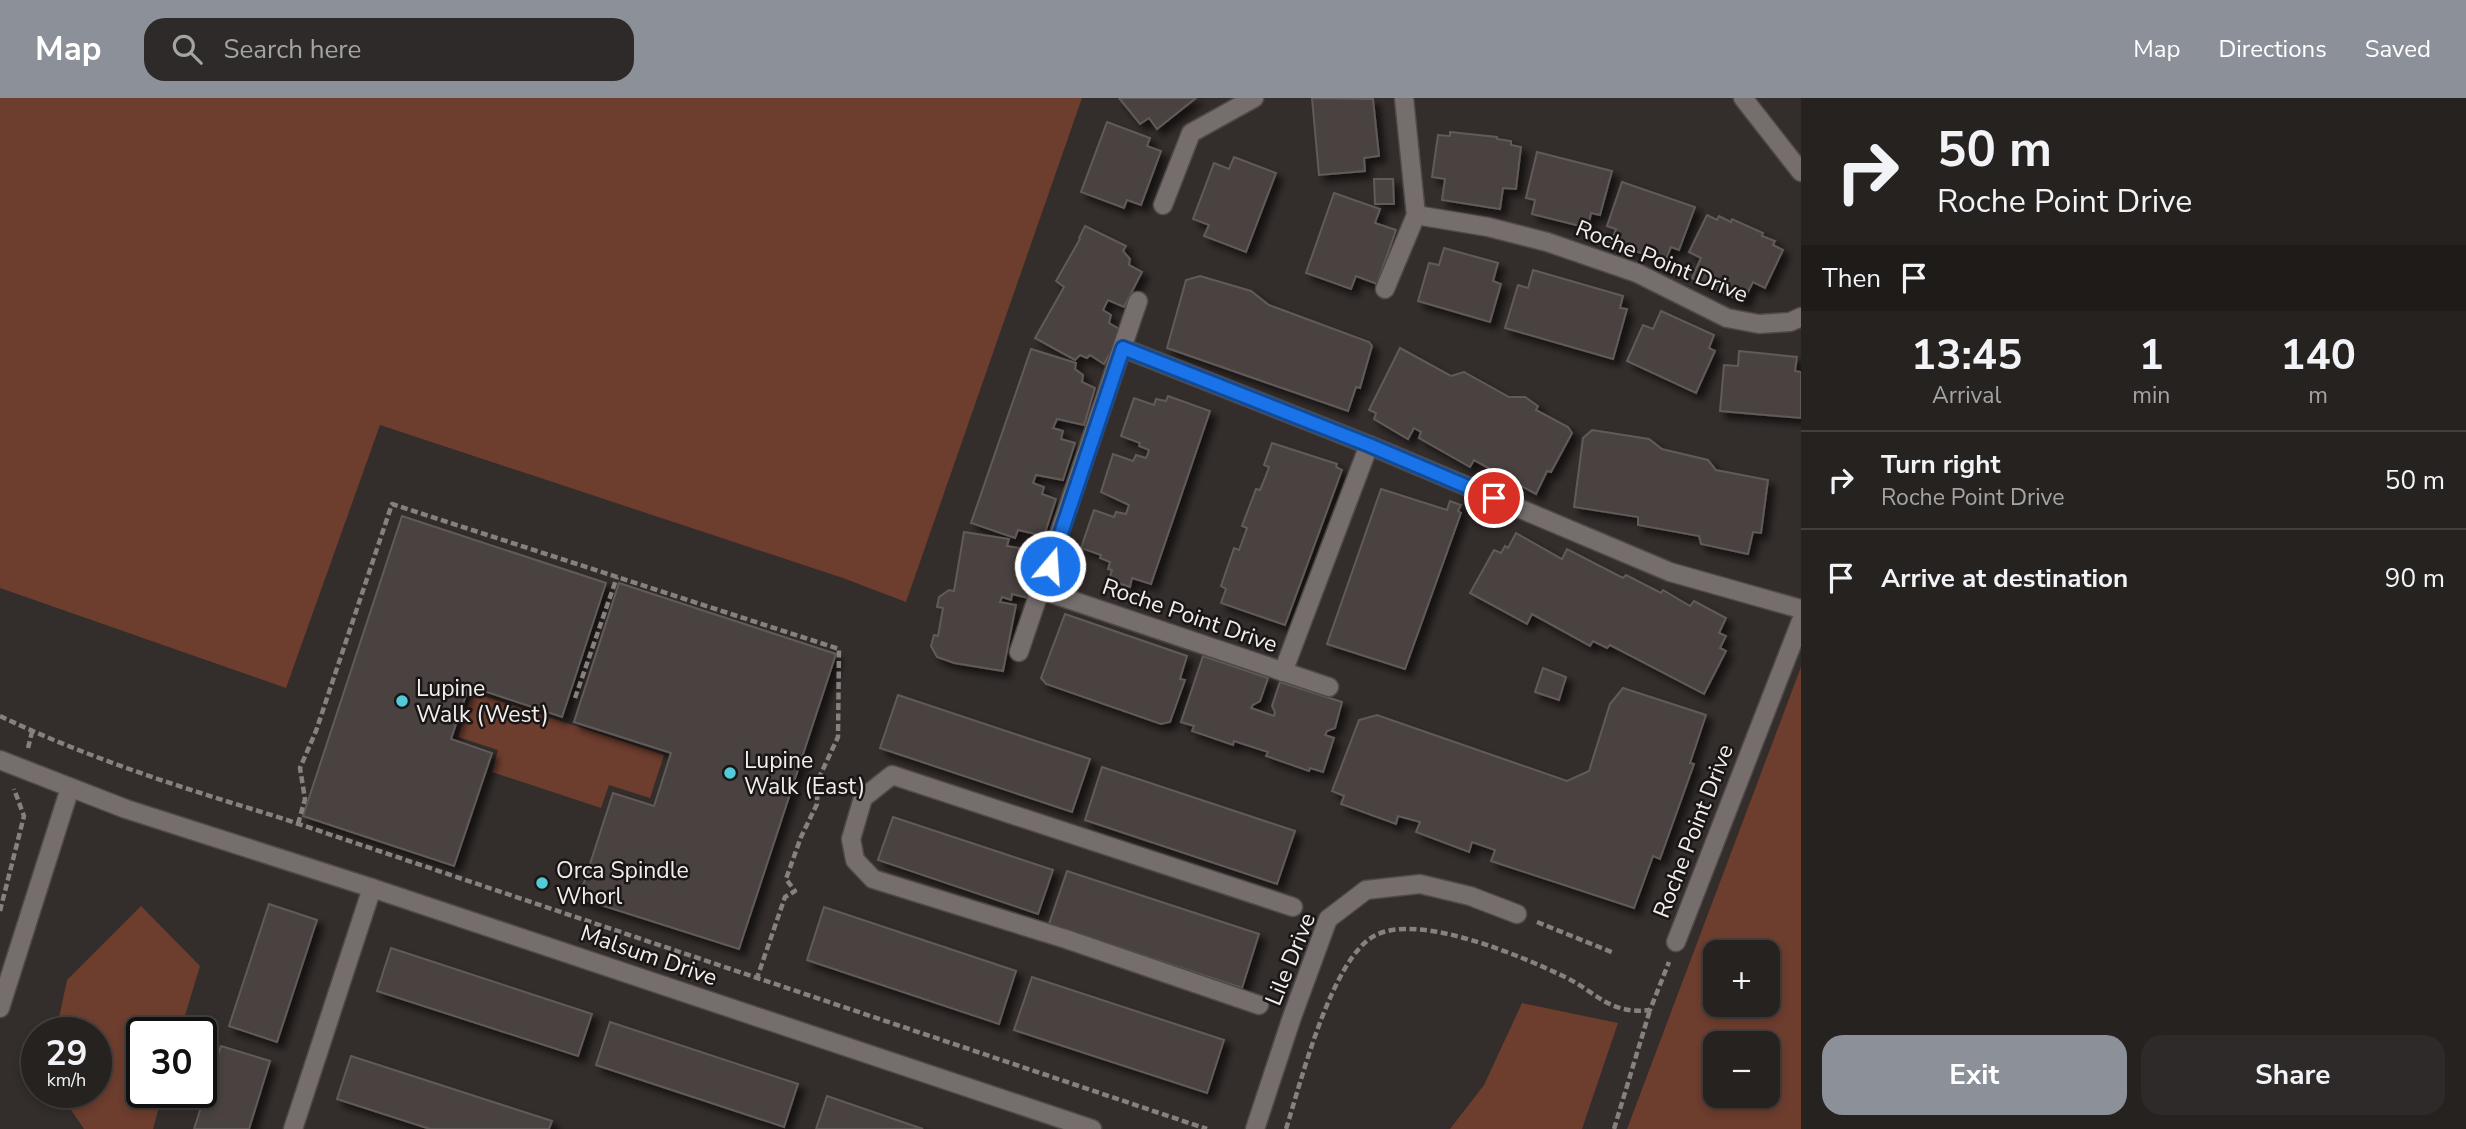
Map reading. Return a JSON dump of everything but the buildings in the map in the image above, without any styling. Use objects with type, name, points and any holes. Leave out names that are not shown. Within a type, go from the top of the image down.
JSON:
[{"type":"street","points":[[1163,205],[1191,133],[1254,98]]},
{"type":"street","points":[[1385,289],[1416,215],[1404,98]]},
{"type":"street","points":[[1751,101],[1801,172]]},
{"type":"street","name":"Roche Point Drive","points":[[1416,215],[1488,227],[1547,242],[1637,273],[1727,318],[1759,324],[1790,322],[1801,317]]},
{"type":"street","points":[[1019,652],[1138,301]]},
{"type":"street","points":[[1123,348],[1369,445],[1670,572],[1801,609]]},
{"type":"street","name":"Roche Point Drive","points":[[1283,672],[1369,445]]},
{"type":"street","name":"Roche Point Drive","points":[[1041,590],[1329,687]]},
{"type":"street","name":"Roche Point Drive","points":[[1676,942],[1801,621]]},
{"type":"street","name":"Malsum Drive","points":[[0,760],[70,788],[372,888],[1064,1125],[1092,1129]]},
{"type":"street","points":[[1259,1006],[1066,939],[873,879],[855,860],[851,839],[863,797],[892,775],[1293,907]]},
{"type":"street","points":[[0,1008],[70,788]]},
{"type":"street","name":"Lile Drive","points":[[1255,1129],[1328,919],[1366,890],[1420,884],[1471,896],[1517,914]]},
{"type":"street","points":[[293,1129],[372,888]]},
{"type":"path","points":[[298,824],[305,799],[300,768],[316,731],[392,504],[839,649],[838,737],[818,780],[817,804],[786,879],[795,891],[785,897],[757,978]]},
{"type":"path","points":[[575,698],[617,577]]},
{"type":"path","points":[[0,716],[33,732],[193,792],[298,824],[1207,1129]]},
{"type":"path","points":[[0,911],[24,816],[13,791],[33,732]]},
{"type":"path","points":[[1517,914],[1614,953]]},
{"type":"path","points":[[1286,1129],[1329,998],[1341,973],[1358,948],[1374,935],[1394,928],[1449,934],[1537,964],[1573,981],[1609,1005],[1630,1012],[1650,1010]]},
{"type":"path","points":[[1614,1129],[1650,1010],[1676,942]]},
{"type":"shaded area","points":[[0,98],[1082,98],[906,602],[843,578],[380,425],[286,688],[0,588]]},
{"type":"shaded area","points":[[1801,667],[1801,1129],[1627,1129]]},
{"type":"shaded area","points":[[472,692],[664,755],[650,798],[609,785],[601,808],[492,772],[498,750],[458,737]]},
{"type":"shaded area","points":[[141,906],[200,966],[185,1017],[126,1017],[126,1108],[159,1108],[153,1129],[84,1129],[70,1108],[112,1108],[112,1017],[59,1017],[67,980]]},
{"type":"shaded area","points":[[1522,1003],[1618,1023],[1582,1129],[1450,1129],[1484,1085]]},
{"type":"place","name":"Lupine Walk (West)","points":[[402,701]]},
{"type":"place","name":"Lupine Walk (East)","points":[[730,773]]},
{"type":"place","name":"Orca Spindle Whorl","points":[[542,883]]},
{"type":"route","points":[[1050,566],[1123,348],[1369,445],[1494,498]]}]
